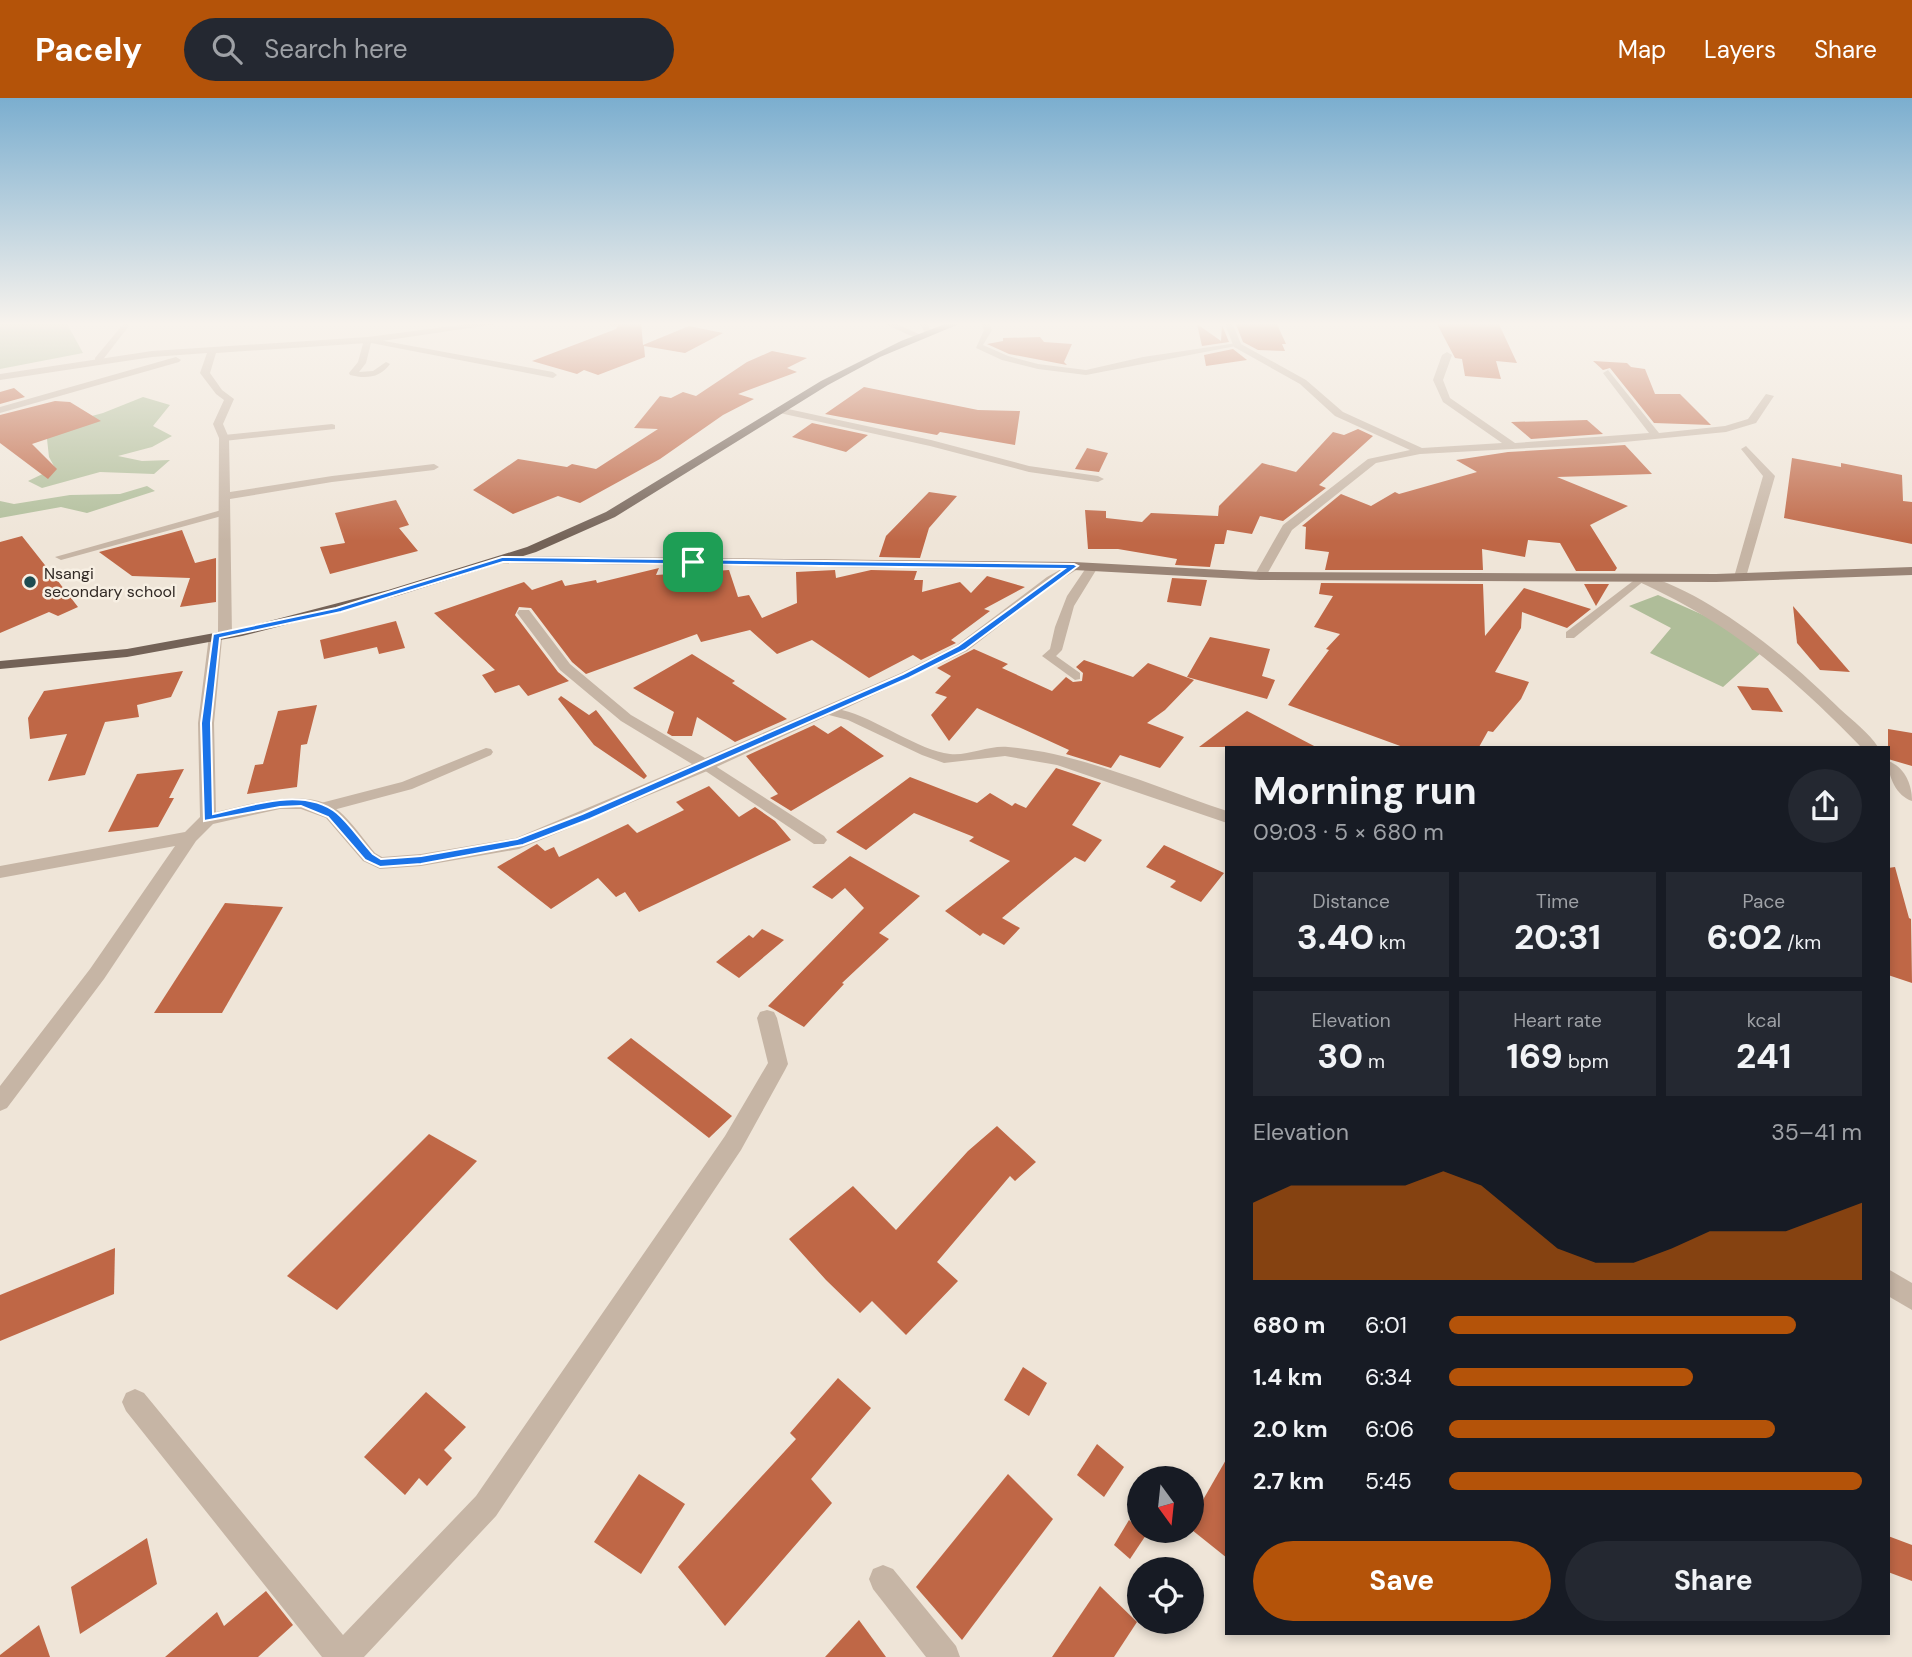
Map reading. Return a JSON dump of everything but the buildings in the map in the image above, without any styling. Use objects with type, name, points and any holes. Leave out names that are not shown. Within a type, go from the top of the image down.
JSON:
[{"type":"main road","points":[[0,665],[125,653],[221,636],[338,610],[502,559],[588,526],[638,499],[805,395]]},
{"type":"street","points":[[0,410],[53,395]]},
{"type":"street","points":[[208,819],[206,723],[221,636],[225,512],[224,438],[218,425],[229,399],[223,395]]},
{"type":"street","points":[[1318,395],[1346,419],[1401,440],[1420,451]]},
{"type":"street","points":[[1443,395],[1511,445]]},
{"type":"street","points":[[1625,395],[1656,436]]},
{"type":"street","points":[[1260,576],[1287,528],[1362,466],[1372,461],[1420,451],[1726,429],[1752,421],[1769,396]]},
{"type":"street","points":[[779,410],[931,443],[1029,469],[1098,479]]},
{"type":"street","points":[[1740,577],[1769,475],[1746,449]]},
{"type":"street","points":[[223,497],[332,479],[434,467]]},
{"type":"street","points":[[502,559],[1074,566],[1260,576],[1641,578],[1912,571]]},
{"type":"street","points":[[0,1102],[97,974],[190,837],[208,819],[280,804],[302,803],[322,808],[332,814],[369,857],[380,863],[421,860],[519,843],[706,765],[906,676],[962,648],[1040,588],[1074,566]]},
{"type":"street","points":[[1641,578],[1676,592],[1747,634],[1787,665],[1869,746]]},
{"type":"street","points":[[524,613],[565,667],[626,718],[706,765]]},
{"type":"street","points":[[825,710],[853,717],[927,752],[950,759],[1005,751],[1059,760],[1225,816]]},
{"type":"street","points":[[1890,768],[1912,774]]},
{"type":"street","points":[[1890,768],[1912,796]]},
{"type":"street","points":[[0,872],[190,837]]},
{"type":"street","points":[[135,1402],[342,1657],[486,1506],[733,1143],[778,1064],[767,1018]]},
{"type":"street","points":[[1890,1282],[1912,1298]]},
{"type":"street","points":[[883,1579],[945,1657]]},
{"type":"lane","points":[[224,438],[332,427]]},
{"type":"lane","points":[[61,557],[225,512]]},
{"type":"lane","points":[[1075,676],[1048,656],[1056,650],[1058,632],[1074,591],[1092,567]]},
{"type":"lane","points":[[1570,635],[1641,578]]},
{"type":"lane","points":[[322,808],[407,786],[486,752]]},
{"type":"lane","points":[[706,765],[819,840]]},
{"type":"green space","points":[[143,397],[170,405],[153,426],[172,436],[152,447],[118,456],[142,461],[170,460],[154,474],[100,472],[42,488],[28,481],[55,468],[49,457],[47,439],[32,432],[103,413]]},
{"type":"green space","points":[[147,486],[155,491],[87,513],[61,507],[0,518],[0,501],[14,504],[70,495],[120,494]]},
{"type":"green space","points":[[1658,595],[1719,622],[1762,652],[1723,687],[1650,653],[1671,628],[1629,606]]},
{"type":"place","name":"Nsangi secondary school","points":[[30,582]]},
{"type":"route","points":[[502,559],[693,562],[1074,566],[962,648],[906,676],[706,765],[519,843],[421,860],[380,863],[369,857],[332,814],[322,808],[302,803],[280,804],[208,819],[206,723],[216,636],[338,610],[502,559]]}]
